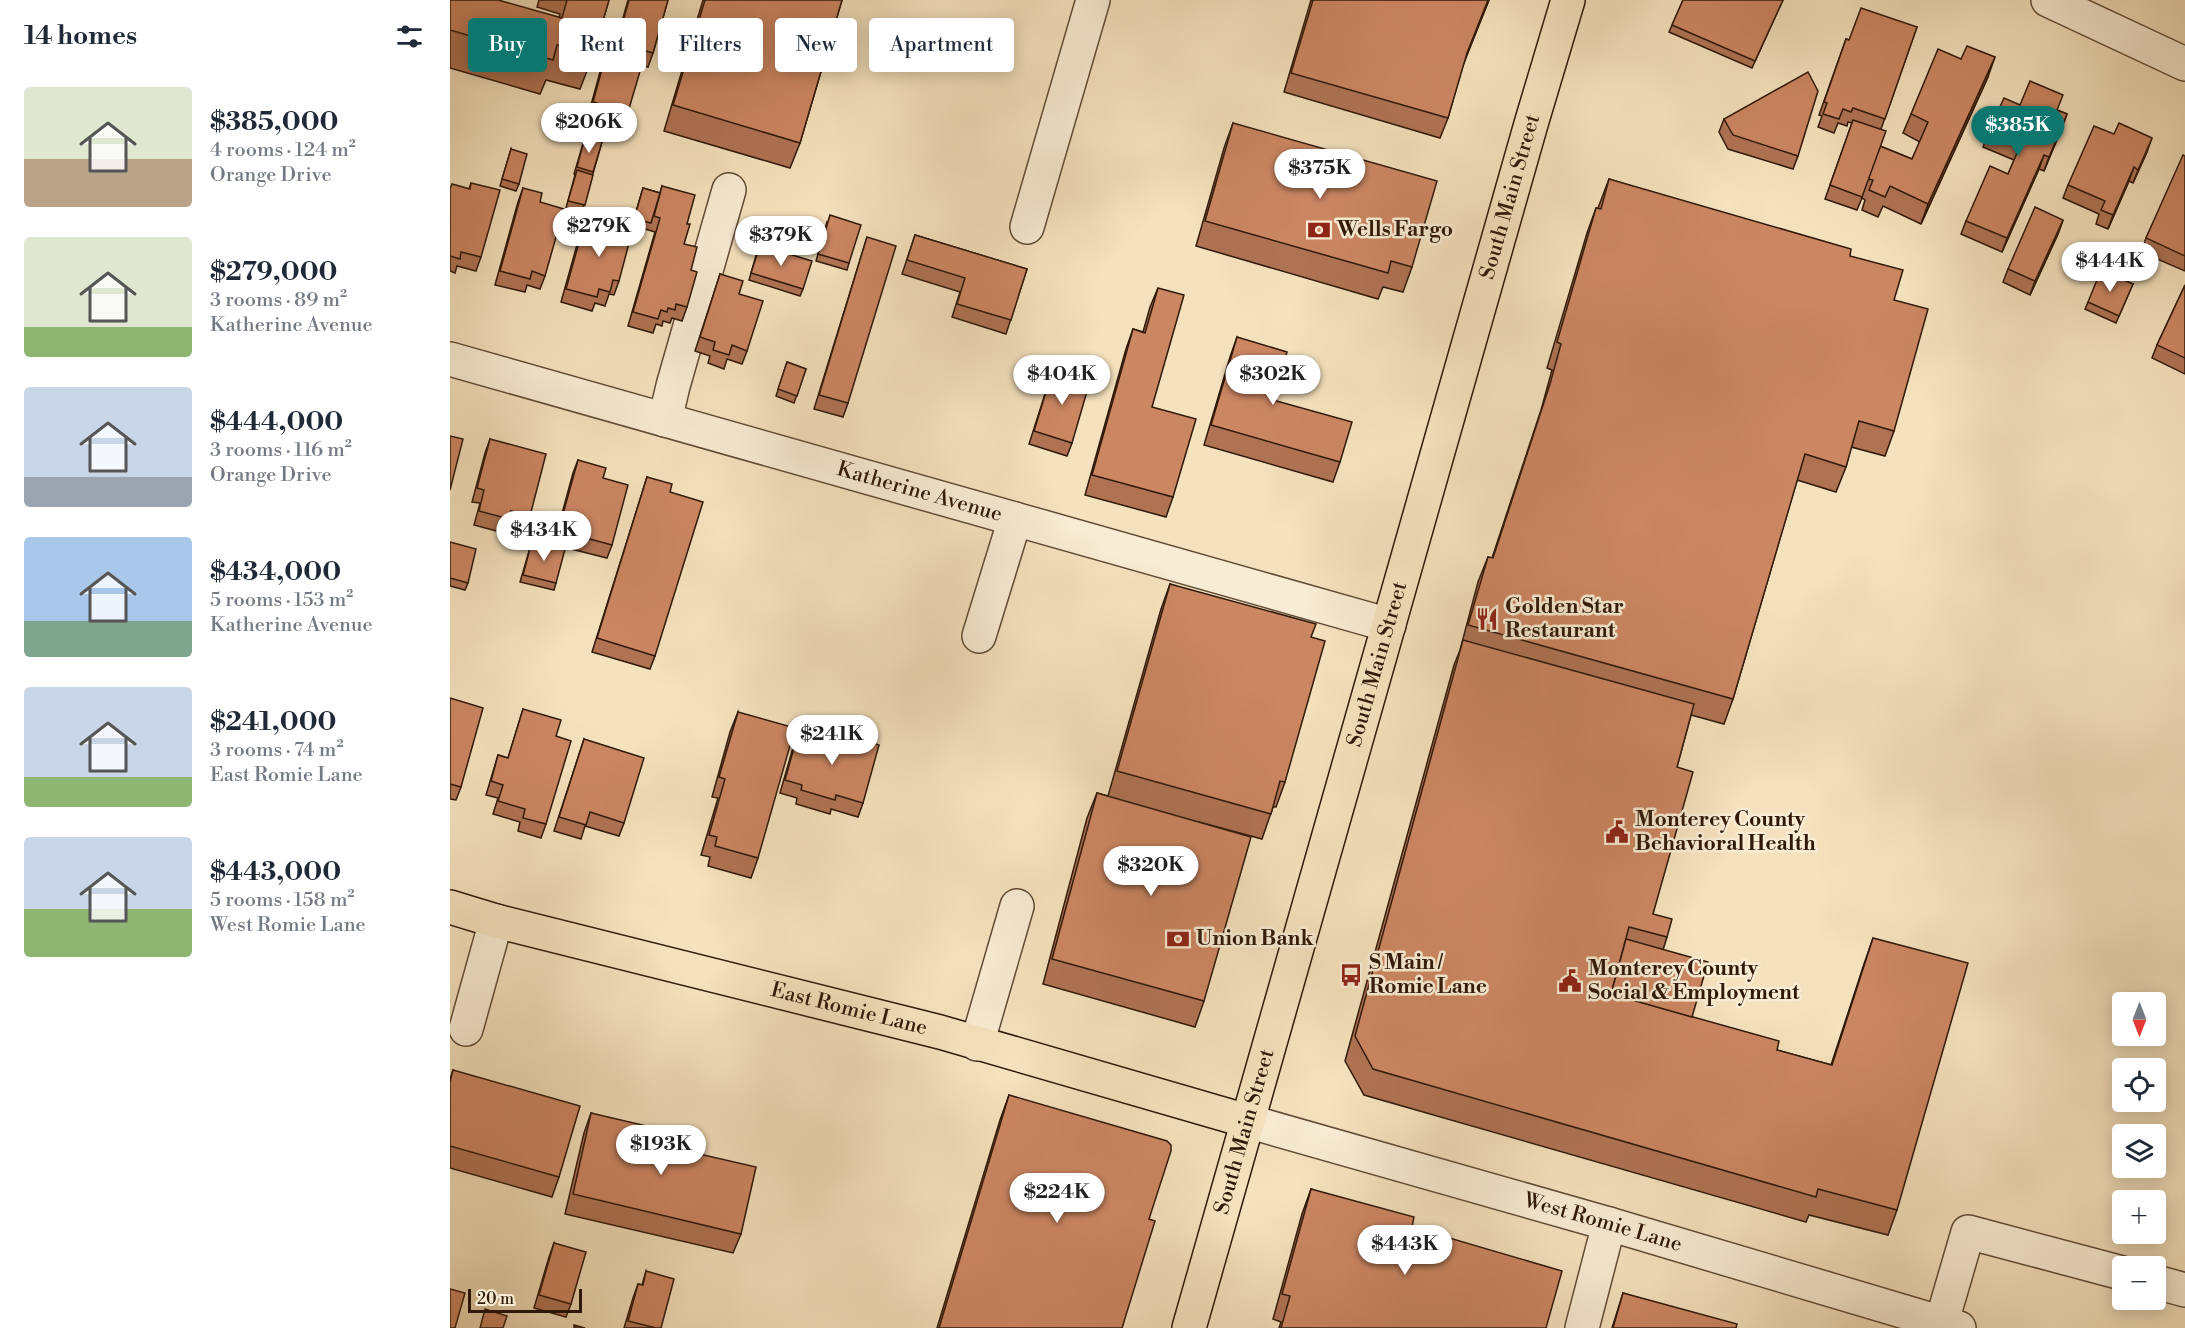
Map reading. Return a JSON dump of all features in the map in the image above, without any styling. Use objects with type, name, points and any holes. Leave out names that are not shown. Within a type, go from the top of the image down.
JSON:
[{"type":"main road","name":"South Main Street","points":[[1188,1328],[1568,0]]},
{"type":"main road","name":"East Romie Lane","points":[[450,907],[496,921],[906,1024],[1247,1121]]},
{"type":"street","points":[[1027,227],[1093,0]]},
{"type":"street","points":[[2048,0],[2185,64]]},
{"type":"street","points":[[665,420],[729,190]]},
{"type":"street","name":"Katherine Avenue","points":[[450,359],[1389,625]]},
{"type":"street","points":[[979,636],[1015,519]]},
{"type":"street","points":[[977,1044],[1017,906]]},
{"type":"street","points":[[466,1029],[496,921]]},
{"type":"street","name":"West Romie Lane","points":[[1247,1121],[1609,1224],[1947,1326]]},
{"type":"street","points":[[1582,1328],[1609,1224]]},
{"type":"street","points":[[1947,1326],[1968,1232],[2112,1270]]},
{"type":"street","points":[[2166,1285],[2185,1290]]},
{"type":"building","points":[[450,0],[498,0],[562,18],[559,18],[559,46],[557,45],[553,60],[547,58],[547,18],[468,18],[468,35],[450,30]]},
{"type":"building","points":[[567,0],[609,0],[604,18],[562,18]]},
{"type":"building","points":[[629,0],[668,0],[663,18],[658,18],[658,35],[653,53],[646,51],[646,18],[624,18]]},
{"type":"building","points":[[705,0],[842,0],[837,18],[775,18],[775,72],[821,72],[800,143],[673,105],[683,72],[763,72],[763,18],[700,18]]},
{"type":"building","points":[[1313,0],[1488,0],[1467,53],[1448,118],[1291,73]]},
{"type":"building","points":[[1683,0],[1783,0],[1755,61],[1672,25]]},
{"type":"building","points":[[1861,8],[1917,27],[1885,119],[1853,108],[1851,112],[1843,109],[1839,119],[1823,114],[1827,103],[1824,102],[1846,39],[1849,40]]},
{"type":"building","points":[[1967,46],[1995,57],[1928,204],[1890,186],[1885,197],[1869,190],[1873,180],[1868,179],[1880,146],[1912,159],[1928,122],[1911,114],[1938,49],[1961,59]]},
{"type":"building","points":[[601,72],[640,72],[628,112],[593,102]]},
{"type":"building","points":[[1808,72],[1818,91],[1798,156],[1733,135],[1724,119]]},
{"type":"building","points":[[2030,81],[2063,95],[2057,110],[2067,114],[2049,157],[2044,155],[2007,238],[1966,221],[1990,166],[2008,174],[2020,146],[1988,133],[2004,98],[2020,105]]},
{"type":"building","points":[[1853,120],[1886,131],[1862,197],[1830,185]]},
{"type":"building","points":[[1233,123],[1437,181],[1412,267],[1391,261],[1388,273],[1205,221]]},
{"type":"building","points":[[2119,123],[2152,138],[2138,170],[2134,167],[2113,215],[2101,210],[2105,201],[2068,185],[2094,126],[2114,134]]},
{"type":"building","points":[[585,137],[602,142],[593,172],[577,167]]},
{"type":"building","points":[[511,149],[527,154],[519,184],[502,179]]},
{"type":"building","points":[[2183,155],[2185,156],[2185,256],[2146,238]]},
{"type":"building","points":[[577,170],[593,175],[585,205],[568,201]]},
{"type":"building","points":[[1609,179],[1851,249],[1850,256],[1903,270],[1894,300],[1928,309],[1894,431],[1859,421],[1846,467],[1805,454],[1733,699],[1468,625],[1488,557],[1493,558],[1550,384],[1561,344],[1557,342],[1596,208],[1601,209]]},
{"type":"building","points":[[471,183],[500,190],[481,257],[461,252],[460,259],[450,256],[450,189],[452,184],[470,189]]},
{"type":"building","points":[[662,186],[695,195],[684,244],[697,247],[691,270],[697,272],[687,307],[676,304],[675,310],[668,308],[667,312],[661,310],[658,319],[633,312],[660,218],[654,216]]},
{"type":"building","points":[[523,188],[542,193],[540,202],[564,209],[545,276],[532,271],[530,279],[500,271]]},
{"type":"building","points":[[643,188],[660,193],[651,223],[634,219]]},
{"type":"building","points":[[2035,207],[2063,220],[2035,281],[2008,269]]},
{"type":"building","points":[[830,215],[861,225],[849,263],[818,254]]},
{"type":"building","points":[[585,221],[604,226],[606,221],[633,228],[619,281],[613,280],[610,292],[599,289],[597,297],[566,289]]},
{"type":"building","points":[[915,235],[1027,269],[1011,320],[957,304],[965,278],[907,260]]},
{"type":"building","points":[[867,237],[896,246],[848,403],[819,395]]},
{"type":"building","points":[[760,245],[812,261],[803,289],[751,273]]},
{"type":"building","points":[[2101,270],[2133,284],[2119,316],[2088,302]]},
{"type":"building","points":[[720,274],[743,281],[739,294],[763,301],[747,351],[732,345],[729,355],[713,350],[715,342],[700,337]]},
{"type":"building","points":[[2185,285],[2185,358],[2157,345]]},
{"type":"building","points":[[1158,288],[1184,295],[1152,407],[1196,419],[1173,497],[1092,475],[1133,329],[1145,333]]},
{"type":"building","points":[[1237,337],[1287,352],[1273,400],[1352,422],[1340,462],[1211,425]]},
{"type":"building","points":[[787,362],[806,369],[797,396],[778,389]]},
{"type":"building","points":[[1053,369],[1090,381],[1072,443],[1034,431]]},
{"type":"building","points":[[450,436],[463,439],[450,490]]},
{"type":"building","points":[[490,439],[546,454],[530,516],[511,511],[509,519],[479,511],[484,490],[477,488]]},
{"type":"building","points":[[578,460],[606,468],[603,478],[628,485],[612,545],[564,532],[569,516],[563,514]]},
{"type":"building","points":[[647,477],[672,484],[670,492],[703,502],[655,656],[597,638]]},
{"type":"building","points":[[532,541],[565,549],[556,583],[523,575]]},
{"type":"building","points":[[450,542],[476,549],[468,583],[450,578]]},
{"type":"building","points":[[1170,584],[1316,624],[1311,637],[1325,641],[1285,782],[1280,781],[1271,814],[1117,771]]},
{"type":"building","points":[[1463,640],[1694,704],[1677,767],[1693,772],[1653,914],[1672,919],[1667,937],[1629,927],[1611,994],[1779,1041],[1777,1050],[1832,1065],[1873,938],[1968,963],[1897,1210],[1818,1189],[1816,1197],[1373,1069],[1355,1036]]},
{"type":"building","points":[[450,698],[483,708],[461,787],[450,784]]},
{"type":"building","points":[[523,709],[561,720],[556,736],[571,741],[546,824],[523,818],[525,809],[498,801],[503,785],[491,781],[498,755],[508,758]]},
{"type":"building","points":[[738,712],[795,728],[758,858],[715,846],[717,837],[709,835],[725,779],[719,777]]},
{"type":"building","points":[[799,730],[833,740],[835,732],[879,745],[863,803],[836,795],[835,800],[801,790],[802,785],[785,780]]},
{"type":"building","points":[[584,739],[644,758],[624,823],[590,812],[586,825],[559,817]]},
{"type":"building","points":[[1097,793],[1251,837],[1204,1001],[1052,959]]},
{"type":"building","points":[[1626,939],[1708,962],[1692,1017],[1611,994]]},
{"type":"building","points":[[453,1070],[580,1106],[559,1177],[450,1146],[450,1082]]},
{"type":"building","points":[[1009,1095],[1167,1141],[1171,1145],[1149,1219],[1155,1221],[1122,1328],[939,1328]]},
{"type":"building","points":[[591,1113],[672,1132],[669,1147],[756,1167],[741,1234],[573,1194]]},
{"type":"building","points":[[1311,1189],[1414,1217],[1412,1227],[1562,1271],[1546,1328],[1281,1328],[1290,1296],[1282,1294]]},
{"type":"building","points":[[554,1243],[586,1252],[571,1304],[539,1295]]},
{"type":"building","points":[[646,1271],[674,1279],[661,1328],[628,1321],[638,1284],[643,1285]]},
{"type":"building","points":[[450,1289],[465,1293],[455,1328],[450,1328]]},
{"type":"building","points":[[1623,1293],[1737,1324],[1736,1328],[1613,1328]]},
{"type":"building","points":[[485,1309],[507,1316],[503,1328],[480,1328]]},
{"type":"place","name":"Wells Fargo","points":[[1319,230]]},
{"type":"place","name":"Golden Star Restaurant","points":[[1487,619]]},
{"type":"place","name":"Monterey County Behavioral Health","points":[[1617,832]]},
{"type":"place","name":"Union Bank","points":[[1178,939]]},
{"type":"place","name":"S Main / Romie Lane","points":[[1351,975]]},
{"type":"place","name":"Monterey County Social & Employment","points":[[1570,981]]}]
